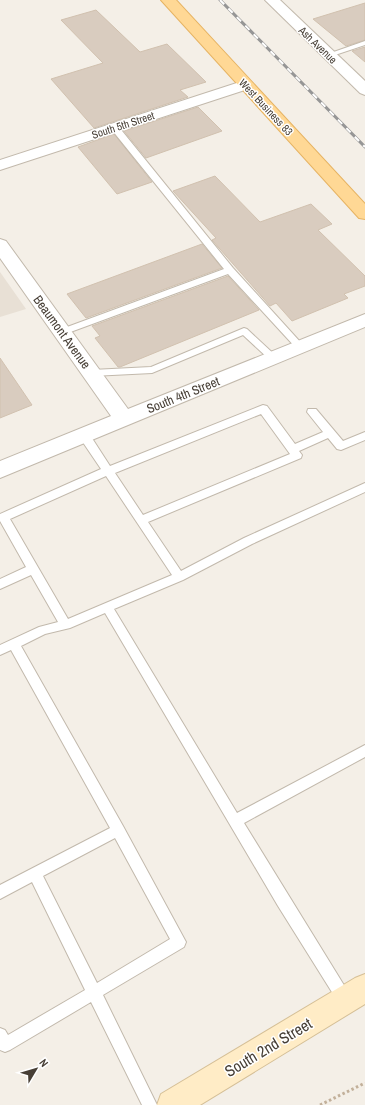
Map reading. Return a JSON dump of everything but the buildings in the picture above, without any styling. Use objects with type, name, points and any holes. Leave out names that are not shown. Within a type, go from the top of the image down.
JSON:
[{"type":"main road","name":"West Business 83","points":[[168,0],[365,214]]},
{"type":"main road","name":"South 2nd Street","points":[[172,1105],[355,994]]},
{"type":"street","name":"Ash Avenue","points":[[272,0],[334,53],[365,90]]},
{"type":"street","name":"South 5th Street","points":[[0,165],[246,85]]},
{"type":"street","name":"Beaumont Avenue","points":[[0,246],[124,419]]},
{"type":"street","name":"South 4th Street","points":[[0,470],[365,320]]},
{"type":"lane","points":[[334,53],[364,39]]},
{"type":"lane","points":[[334,53],[338,45],[342,43]]},
{"type":"lane","points":[[115,128],[230,270],[300,347]]},
{"type":"lane","points":[[62,332],[230,270]]},
{"type":"lane","points":[[92,373],[152,370],[244,331],[273,358]]},
{"type":"lane","points":[[66,625],[2,518],[108,471],[263,409],[297,455],[141,520]]},
{"type":"lane","points":[[312,412],[341,446],[365,436]]},
{"type":"lane","points":[[293,449],[330,434]]},
{"type":"lane","points":[[84,435],[179,577]]},
{"type":"lane","points":[[0,650],[43,630],[66,625],[179,577],[248,541],[365,487]]},
{"type":"lane","points":[[0,584],[33,570]]},
{"type":"lane","points":[[107,607],[283,901],[355,994]]},
{"type":"lane","points":[[0,1035],[5,1045],[179,942],[14,644]]},
{"type":"lane","points":[[235,821],[365,751]]},
{"type":"lane","points":[[0,892],[118,830]]},
{"type":"lane","points":[[36,874],[150,1105]]},
{"type":"path","points":[[320,1105],[365,1084]]},
{"type":"shaded area","points":[[0,272],[26,309],[0,317]]},
{"type":"railway","points":[[220,0],[365,147]]}]
